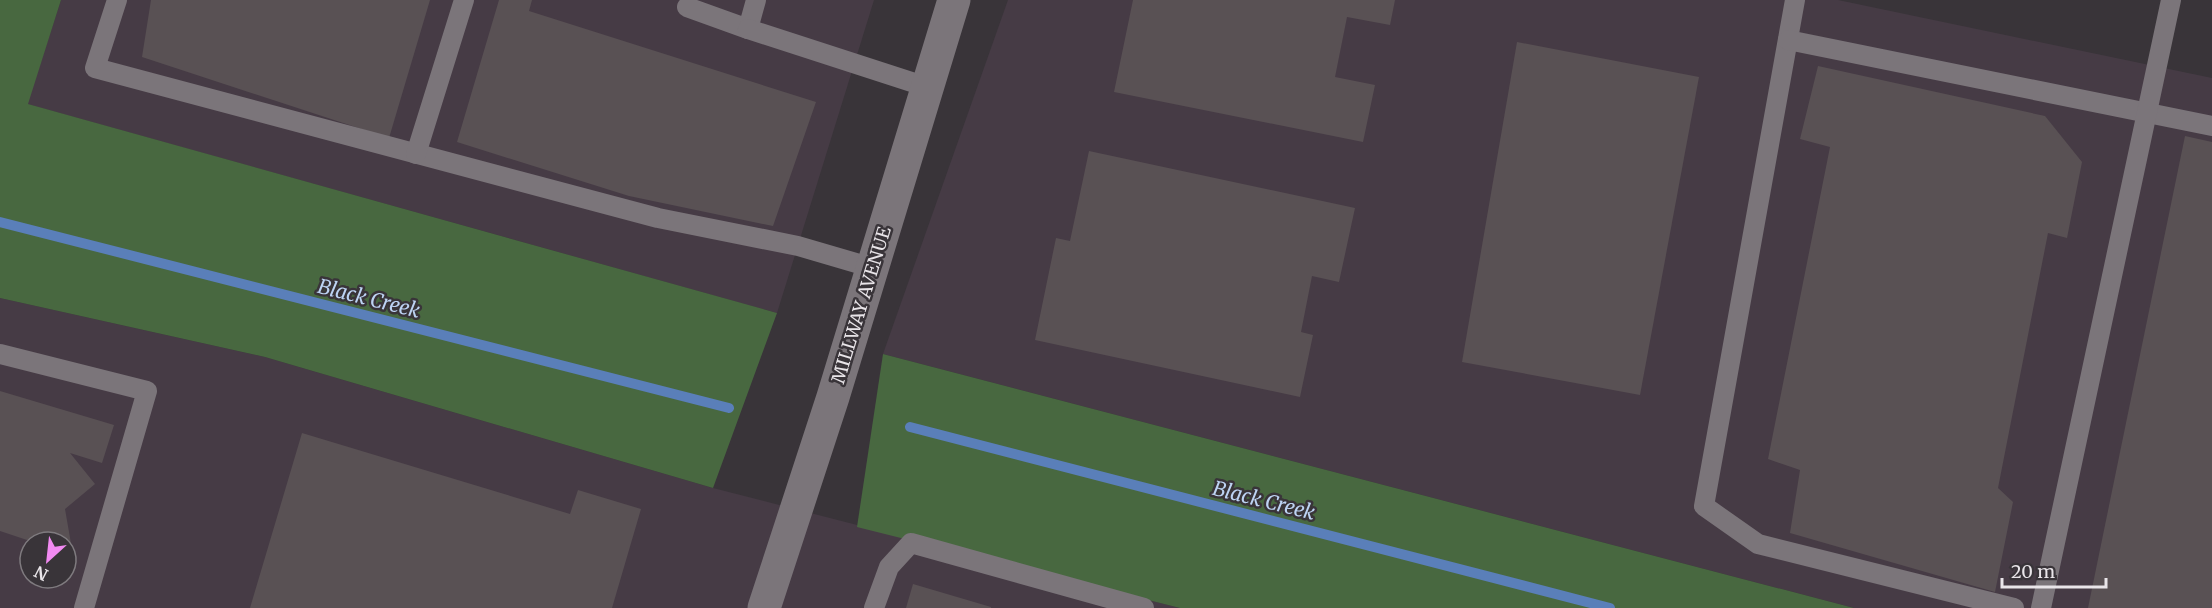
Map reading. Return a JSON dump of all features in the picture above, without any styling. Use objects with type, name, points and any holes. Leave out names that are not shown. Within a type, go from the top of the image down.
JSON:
[{"type":"street","name":"MILLWAY AVENUE","points":[[764,608],[873,268],[954,0]]},
{"type":"lane","points":[[117,0],[95,68],[658,219],[798,246],[873,268]]},
{"type":"lane","points":[[416,154],[464,0]]},
{"type":"lane","points":[[748,29],[756,0]]},
{"type":"lane","points":[[1795,0],[1704,506],[1758,544],[2014,608]]},
{"type":"lane","points":[[2041,608],[2171,0]]},
{"type":"lane","points":[[687,7],[927,87]]},
{"type":"lane","points":[[1788,40],[2212,126]]},
{"type":"lane","points":[[0,354],[147,391],[84,608]]},
{"type":"lane","points":[[874,608],[889,567],[911,543],[1144,608]]},
{"type":"shaded area","points":[[61,0],[874,0],[777,313],[27,104]]},
{"type":"shaded area","points":[[1008,0],[1838,0],[2212,78],[2212,608],[1854,608],[883,354]]},
{"type":"shaded area","points":[[0,298],[265,357],[713,488],[1180,608],[0,608]]},
{"type":"green space","points":[[0,0],[61,0],[28,104],[777,313],[713,488],[265,357],[0,298]]},
{"type":"green space","points":[[883,354],[1854,608],[1180,608],[857,527]]},
{"type":"building","points":[[151,0],[430,0],[389,138],[142,57]]},
{"type":"building","points":[[499,0],[532,0],[529,11],[816,102],[773,226],[629,196],[457,142]]},
{"type":"building","points":[[1133,0],[1395,0],[1390,25],[1347,17],[1335,77],[1375,85],[1363,142],[1114,92]]},
{"type":"building","points":[[1517,42],[1699,77],[1640,395],[1462,362]]},
{"type":"building","points":[[1818,66],[2045,116],[2082,162],[2067,238],[2048,233],[1998,488],[2013,502],[1995,592],[1790,533],[1800,470],[1768,459],[1830,147],[1800,139]]},
{"type":"building","points":[[2185,136],[2212,142],[2212,608],[2088,608]]},
{"type":"building","points":[[1089,151],[1355,208],[1339,282],[1312,276],[1301,332],[1313,335],[1300,397],[1035,340],[1056,238],[1070,241]]},
{"type":"building","points":[[0,391],[114,425],[102,463],[70,453],[95,484],[65,509],[69,530],[18,530],[18,537],[0,531]]},
{"type":"building","points":[[302,433],[570,514],[578,490],[641,509],[612,608],[250,608]]},
{"type":"building","points":[[913,584],[991,607],[991,608],[906,608]]},
{"type":"waterway","name":"Black Creek","points":[[0,222],[729,408]]},
{"type":"waterway","name":"Black Creek","points":[[910,427],[1610,608]]}]
